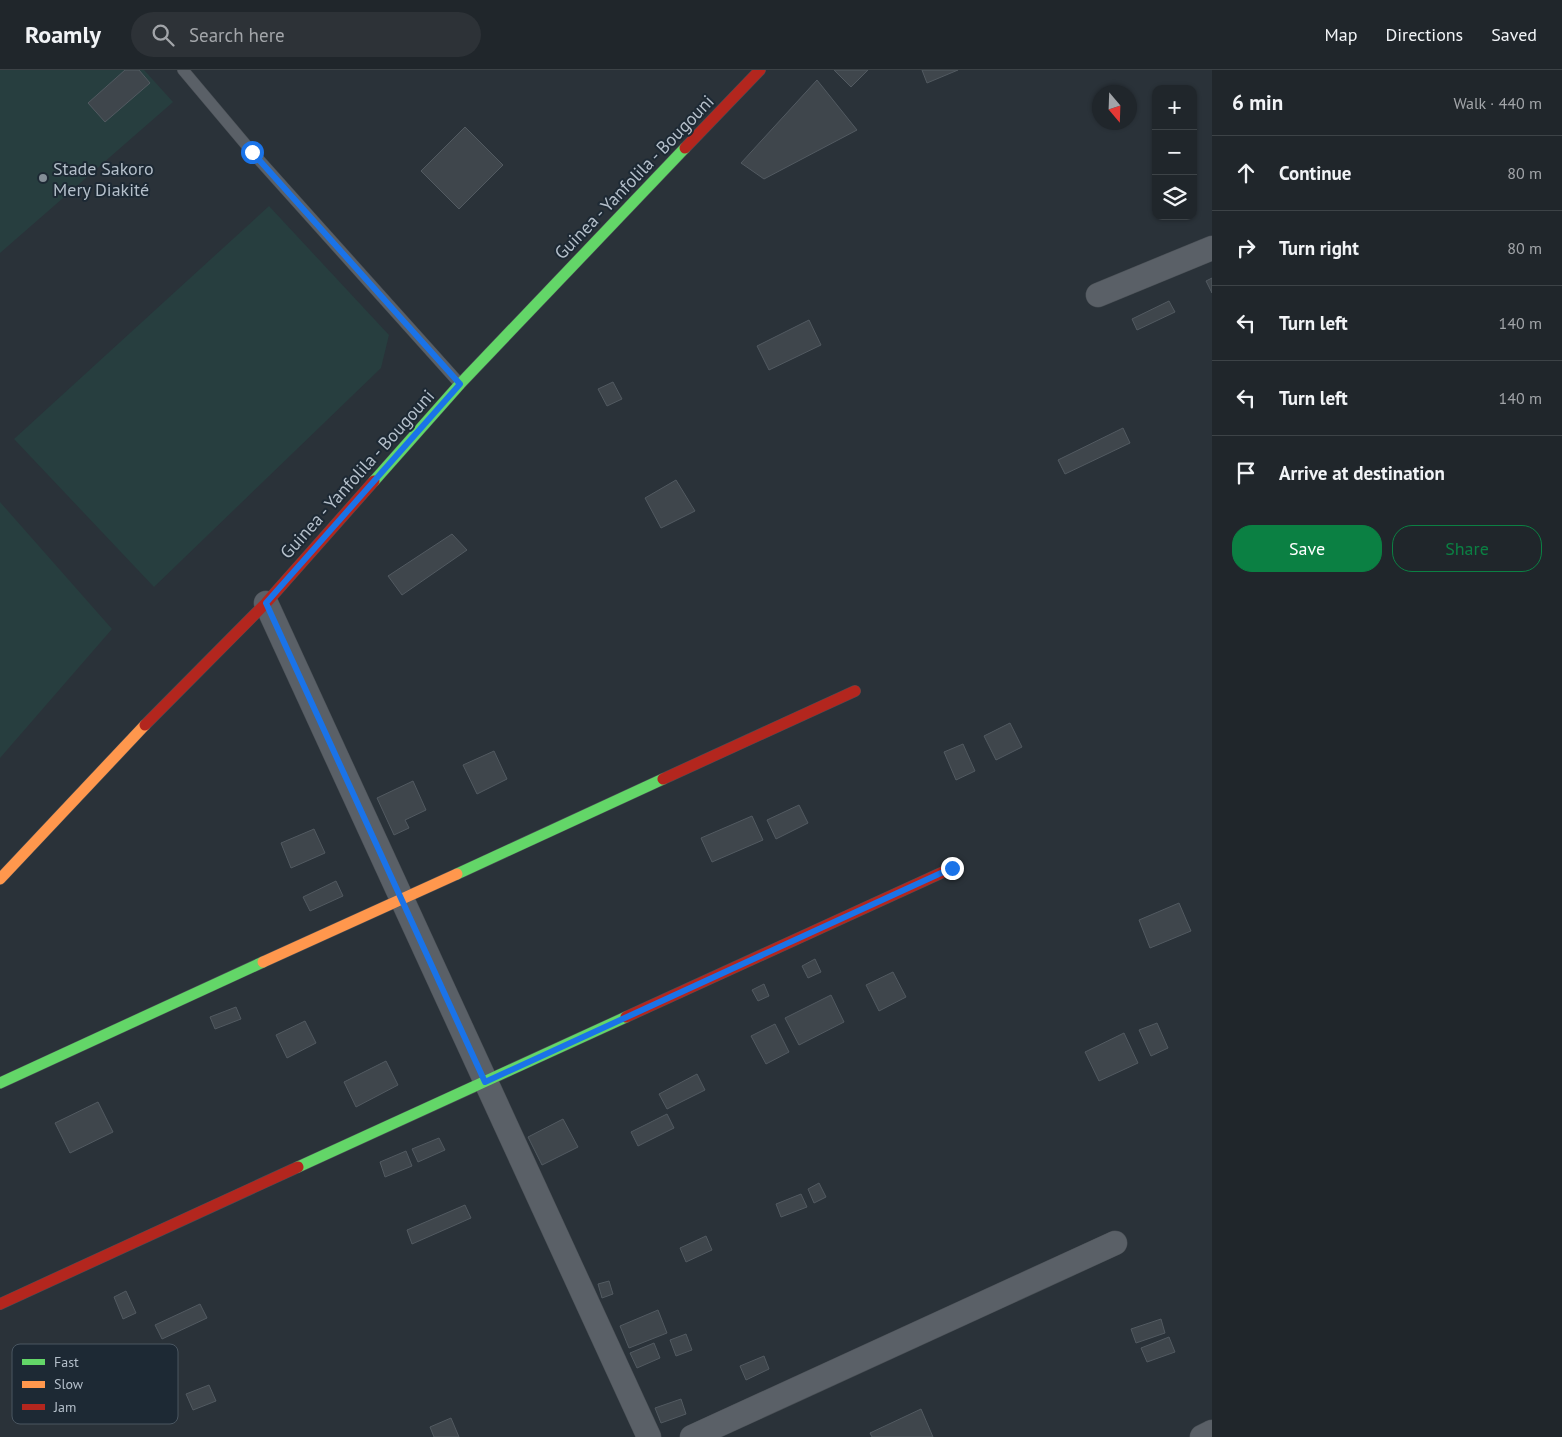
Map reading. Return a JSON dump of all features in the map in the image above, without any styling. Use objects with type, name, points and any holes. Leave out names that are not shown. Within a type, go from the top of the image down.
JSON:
[{"type":"street","name":"Guinea - Yanfolila - Bougouni","points":[[0,879],[184,684],[266,603],[460,384],[760,70]]},
{"type":"street","points":[[1098,295],[1212,248]]},
{"type":"street","points":[[266,603],[649,1437]]},
{"type":"street","points":[[0,1083],[854,691]]},
{"type":"street","points":[[0,1304],[952,868]]},
{"type":"street","points":[[692,1437],[1115,1243]]},
{"type":"street","points":[[1202,1437],[1212,1432]]},
{"type":"lane","points":[[183,70],[252,152],[460,384]]},
{"type":"green space","name":"Stade Sakoro Mery Diakité","points":[[0,70],[144,70],[173,102],[0,253]]},
{"type":"green space","points":[[269,206],[389,335],[381,368],[154,587],[14,439]]},
{"type":"green space","points":[[0,502],[112,629],[0,758]]},
{"type":"building","points":[[125,70],[139,70],[150,83],[105,122],[88,103]]},
{"type":"building","points":[[834,70],[868,70],[851,87]]},
{"type":"building","points":[[922,70],[958,70],[927,83]]},
{"type":"building","points":[[817,80],[857,130],[764,179],[741,163]]},
{"type":"building","points":[[465,127],[503,165],[459,209],[421,171]]},
{"type":"building","points":[[1212,278],[1212,293],[1206,281]]},
{"type":"building","points":[[1169,301],[1175,312],[1137,330],[1132,319]]},
{"type":"building","points":[[809,320],[821,345],[769,370],[757,346]]},
{"type":"building","points":[[613,382],[622,399],[607,406],[598,389]]},
{"type":"building","points":[[1123,428],[1130,443],[1065,474],[1058,460]]},
{"type":"building","points":[[676,480],[695,511],[661,528],[645,498]]},
{"type":"building","points":[[452,534],[467,550],[402,595],[388,576]]},
{"type":"building","points":[[1010,723],[1022,747],[996,760],[984,736]]},
{"type":"building","points":[[963,744],[975,771],[956,780],[944,752]]},
{"type":"building","points":[[494,751],[507,779],[477,794],[463,765]]},
{"type":"building","points":[[413,781],[426,810],[405,820],[409,828],[394,835],[377,798]]},
{"type":"building","points":[[799,805],[808,823],[776,839],[767,820]]},
{"type":"building","points":[[752,816],[763,840],[712,862],[701,838]]},
{"type":"building","points":[[314,829],[325,853],[291,868],[281,843]]},
{"type":"building","points":[[336,881],[343,896],[310,911],[303,897]]},
{"type":"building","points":[[1179,903],[1191,931],[1150,948],[1139,920]]},
{"type":"building","points":[[815,959],[821,972],[808,978],[802,966]]},
{"type":"building","points":[[893,972],[906,997],[879,1011],[866,985]]},
{"type":"building","points":[[764,984],[769,996],[758,1001],[752,990]]},
{"type":"building","points":[[831,995],[844,1022],[799,1045],[785,1018]]},
{"type":"building","points":[[236,1007],[241,1019],[215,1029],[210,1017]]},
{"type":"building","points":[[305,1021],[316,1043],[287,1058],[276,1035]]},
{"type":"building","points":[[1157,1023],[1168,1048],[1151,1056],[1139,1030]]},
{"type":"building","points":[[775,1024],[789,1052],[766,1064],[751,1036]]},
{"type":"building","points":[[1124,1033],[1138,1063],[1099,1081],[1085,1052]]},
{"type":"building","points":[[386,1061],[398,1085],[356,1107],[344,1082]]},
{"type":"building","points":[[697,1074],[705,1090],[667,1109],[659,1094]]},
{"type":"building","points":[[98,1102],[113,1132],[70,1153],[55,1123]]},
{"type":"building","points":[[667,1114],[674,1128],[638,1146],[631,1132]]},
{"type":"building","points":[[563,1119],[578,1147],[542,1165],[528,1137]]},
{"type":"building","points":[[439,1138],[445,1150],[418,1162],[412,1149]]},
{"type":"building","points":[[406,1151],[412,1166],[385,1177],[380,1162]]},
{"type":"building","points":[[819,1183],[826,1197],[814,1203],[808,1189]]},
{"type":"building","points":[[801,1194],[807,1207],[781,1217],[776,1204]]},
{"type":"building","points":[[465,1205],[471,1218],[412,1244],[407,1230]]},
{"type":"building","points":[[706,1236],[712,1250],[686,1262],[680,1248]]},
{"type":"building","points":[[609,1281],[613,1294],[602,1298],[598,1284]]},
{"type":"building","points":[[126,1291],[136,1313],[123,1319],[114,1297]]},
{"type":"building","points":[[200,1304],[207,1318],[162,1339],[155,1325]]},
{"type":"building","points":[[658,1310],[667,1333],[629,1348],[620,1326]]},
{"type":"building","points":[[1161,1319],[1165,1333],[1136,1343],[1131,1329]]},
{"type":"building","points":[[686,1334],[692,1350],[676,1356],[670,1340]]},
{"type":"building","points":[[1169,1337],[1175,1352],[1147,1362],[1141,1348]]},
{"type":"building","points":[[654,1343],[660,1358],[637,1368],[630,1353]]},
{"type":"building","points":[[764,1356],[769,1369],[746,1380],[740,1366]]},
{"type":"building","points":[[209,1385],[216,1401],[193,1410],[186,1394]]},
{"type":"building","points":[[681,1399],[686,1414],[661,1423],[655,1408]]},
{"type":"building","points":[[921,1409],[933,1437],[872,1437],[870,1433]]},
{"type":"building","points":[[451,1418],[459,1437],[434,1437],[430,1427]]},
{"type":"traffic: fast","points":[[374,481],[460,384],[685,148]]},
{"type":"traffic: fast","points":[[457,874],[663,779]]},
{"type":"traffic: fast","points":[[0,1083],[263,962]]},
{"type":"traffic: fast","points":[[298,1167],[626,1017]]},
{"type":"traffic: slow","points":[[0,879],[145,725]]},
{"type":"traffic: slow","points":[[263,962],[457,874]]},
{"type":"traffic: jam","points":[[685,148],[760,70]]},
{"type":"traffic: jam","points":[[145,725],[266,603],[374,481]]},
{"type":"traffic: jam","points":[[663,779],[855,691]]},
{"type":"traffic: jam","points":[[626,1017],[952,868]]},
{"type":"traffic: jam","points":[[0,1304],[298,1167]]},
{"type":"place","name":"Stade Sakoro Mery Diakité","points":[[43,178]]},
{"type":"route","points":[[252,152],[460,384],[266,603],[485,1082],[952,868]]}]
